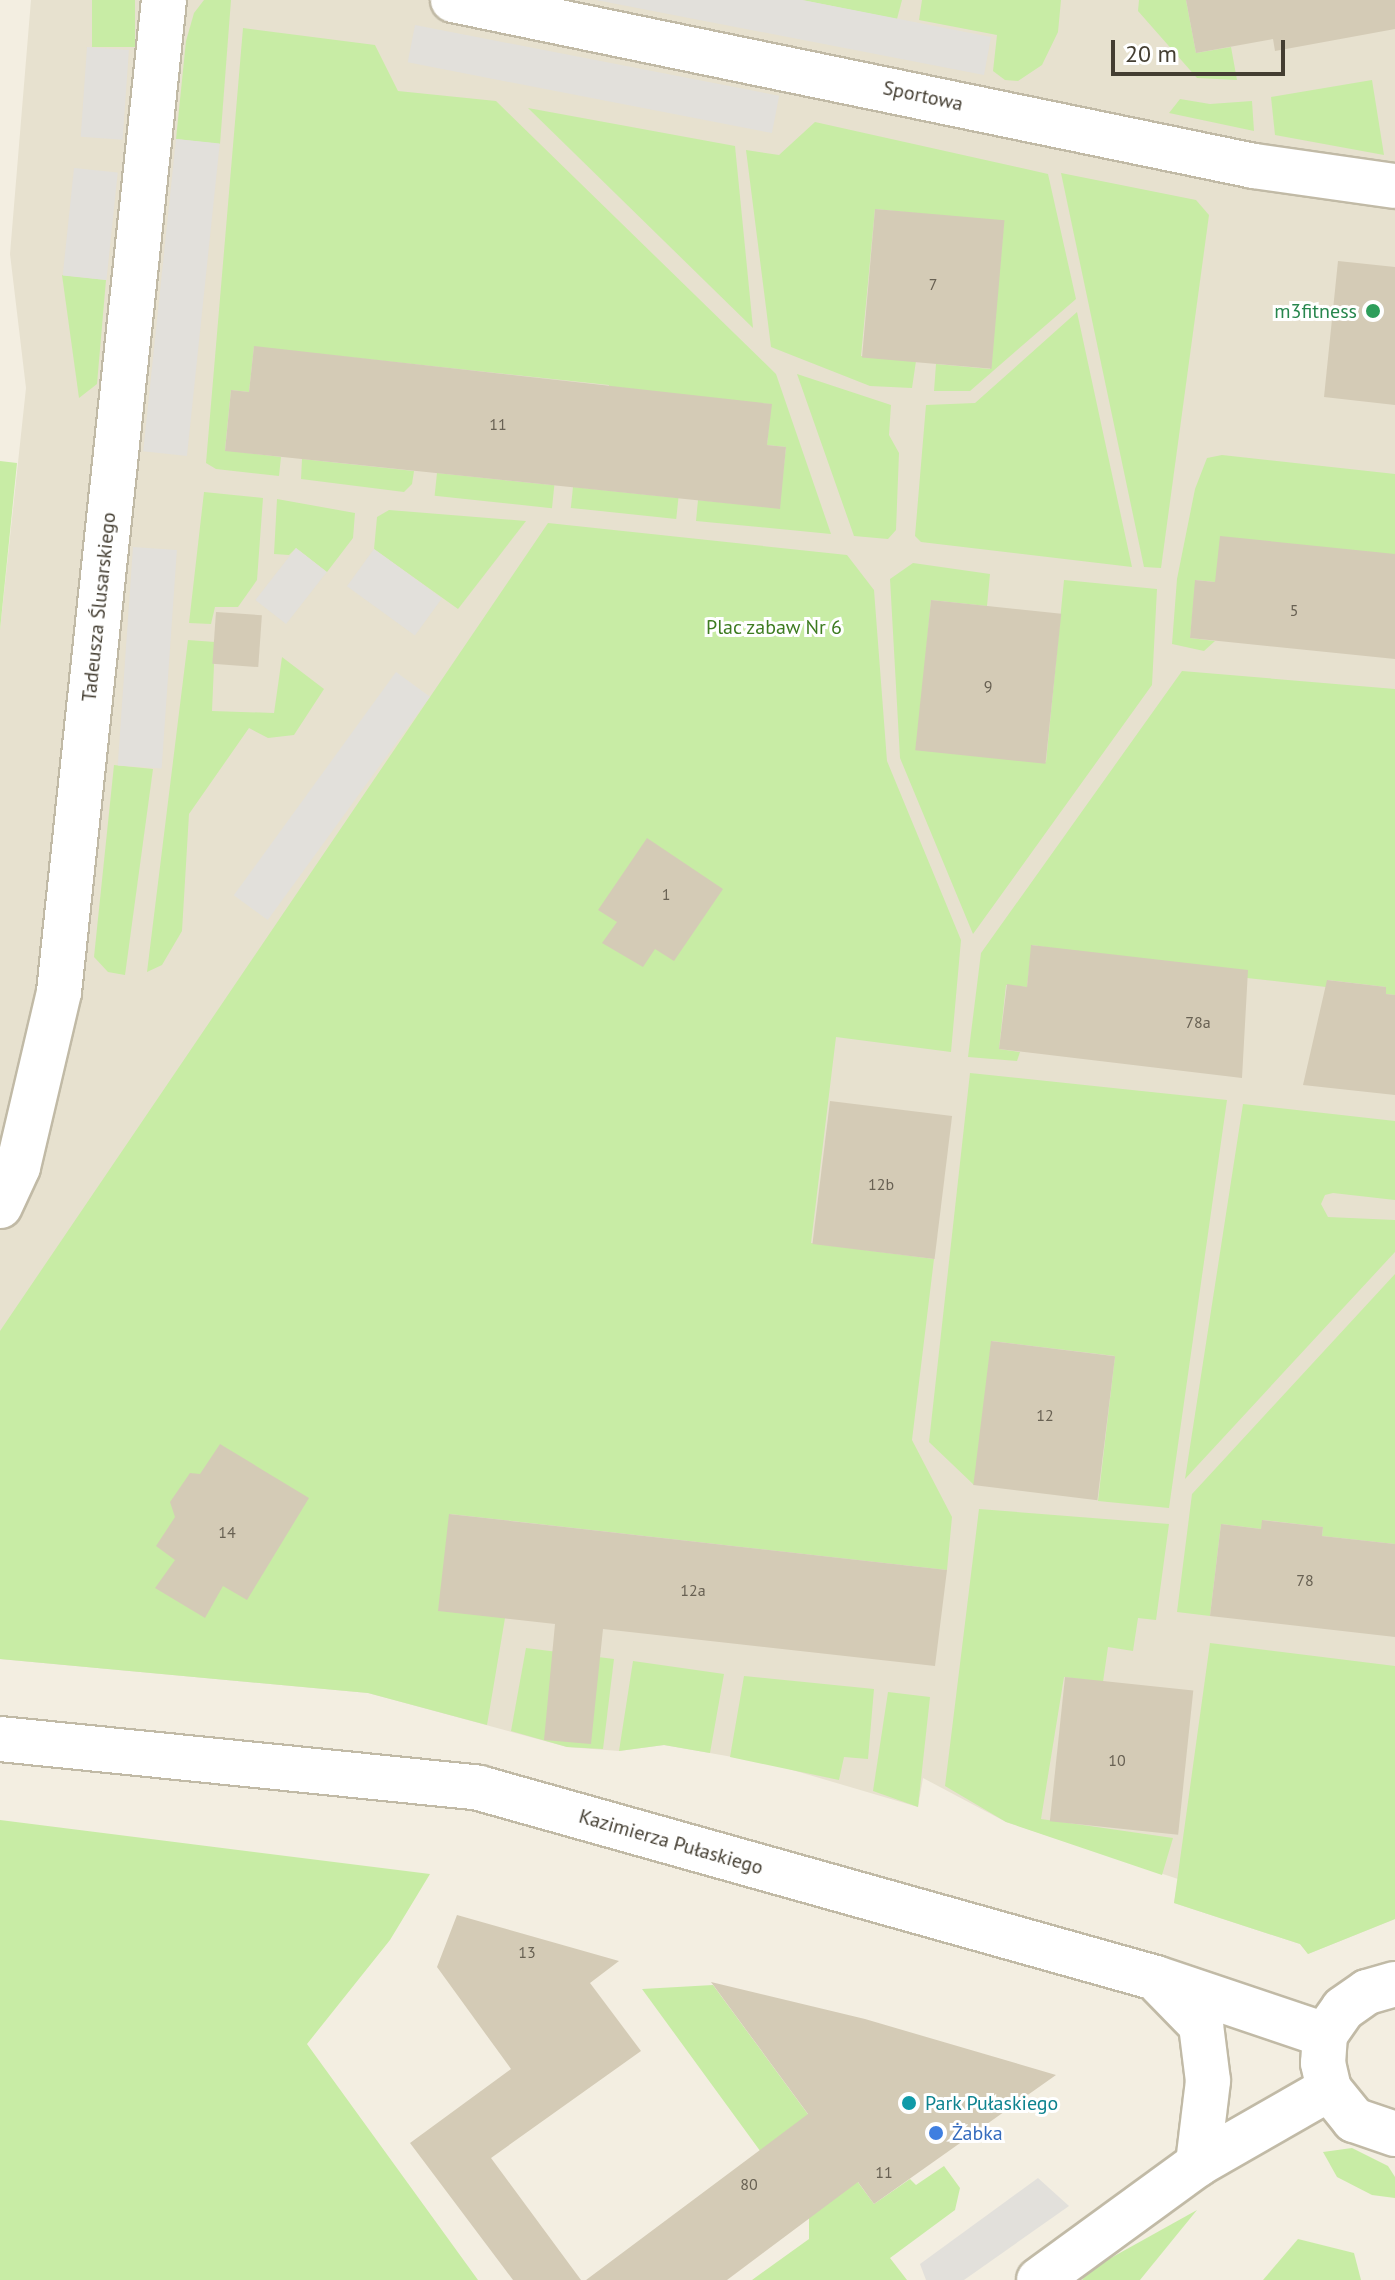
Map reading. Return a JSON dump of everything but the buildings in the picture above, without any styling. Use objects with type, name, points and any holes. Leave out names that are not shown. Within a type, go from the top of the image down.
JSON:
[{"type":"street","name":"Tadeusza Ślusarskiego","points":[[0,1206],[18,1167],[59,992],[164,0]]},
{"type":"street","name":"Sportowa","points":[[453,0],[1254,166],[1395,186]]},
{"type":"street","name":"Kazimierza Pułaskiego","points":[[0,1739],[479,1788],[1156,1978],[1325,2035]]},
{"type":"street","points":[[1156,1978],[1201,2025],[1208,2081],[1198,2164]]},
{"type":"street","points":[[1395,1984],[1367,1992],[1343,2009],[1325,2035],[1329,2089],[1354,2120],[1395,2134]]},
{"type":"street","points":[[1039,2280],[1198,2164],[1329,2089]]},
{"type":"shaded area","points":[[31,0],[1395,0],[1395,1919],[1308,1954],[1300,1944],[1174,1903],[1178,1879],[1006,1822],[923,1778],[918,1807],[772,1764],[664,1745],[619,1751],[567,1747],[368,1693],[0,1659],[0,630],[26,388],[10,254]]},
{"type":"shaded area","points":[[596,0],[802,0],[991,37],[984,75]]},
{"type":"shaded area","points":[[415,25],[779,96],[772,133],[408,62]]},
{"type":"shaded area","points":[[87,47],[129,50],[123,140],[81,137]]},
{"type":"shaded area","points":[[176,139],[220,144],[187,456],[143,451]]},
{"type":"shaded area","points":[[74,168],[118,173],[106,280],[63,275]]},
{"type":"shaded area","points":[[133,547],[177,550],[162,769],[118,765]]},
{"type":"shaded area","points":[[296,548],[327,572],[286,624],[255,600]]},
{"type":"shaded area","points":[[374,549],[442,598],[415,636],[347,586]]},
{"type":"shaded area","points":[[396,672],[430,697],[268,920],[234,895]]},
{"type":"shaded area","points":[[1038,2178],[1069,2206],[964,2280],[926,2280],[920,2264]]},
{"type":"green space","points":[[92,0],[135,0],[135,47],[92,47]]},
{"type":"green space","points":[[204,0],[231,0],[220,144],[176,139],[186,41],[194,13]]},
{"type":"green space","points":[[802,0],[902,0],[897,19]]},
{"type":"green space","points":[[922,0],[1061,0],[1058,32],[1042,65],[1018,81],[1005,80],[993,71],[997,35],[919,20]]},
{"type":"green space","points":[[1139,0],[1186,0],[1196,53],[1231,47],[1237,80],[1197,78],[1138,11]]},
{"type":"green space","points":[[243,28],[375,45],[398,91],[496,101],[776,374],[831,534],[696,521],[698,500],[779,508],[786,447],[767,445],[771,404],[609,394],[609,385],[254,347],[249,392],[231,390],[225,450],[281,457],[279,476],[216,469],[206,463]]},
{"type":"green space","points":[[1372,80],[1384,155],[1275,135],[1271,97]]},
{"type":"green space","points":[[1180,99],[1210,104],[1252,101],[1254,131],[1169,113]]},
{"type":"green space","points":[[528,108],[735,146],[753,328]]},
{"type":"green space","points":[[815,122],[1048,174],[1076,299],[970,391],[934,391],[936,364],[990,369],[1004,222],[875,209],[861,356],[916,361],[912,388],[870,386],[771,347],[746,150],[779,155]]},
{"type":"green space","points":[[1061,173],[1196,200],[1209,215],[1161,568],[1144,567]]},
{"type":"green space","points":[[62,275],[106,280],[97,384],[79,398]]},
{"type":"green space","points":[[1077,312],[1132,567],[921,542],[915,536],[926,405],[975,403]]},
{"type":"green space","points":[[797,374],[891,405],[889,435],[899,453],[896,530],[888,539],[854,536]]},
{"type":"green space","points":[[1222,455],[1395,474],[1395,554],[1215,582],[1196,580],[1190,638],[1215,641],[1204,651],[1172,644],[1177,579],[1195,489],[1207,458]]},
{"type":"green space","points":[[302,459],[414,471],[412,484],[404,492],[301,479]]},
{"type":"green space","points":[[0,461],[17,463],[0,630]]},
{"type":"green space","points":[[437,473],[554,485],[552,508],[435,496]]},
{"type":"green space","points":[[573,487],[678,498],[676,519],[571,508]]},
{"type":"green space","points":[[204,492],[263,498],[257,580],[238,607],[215,607],[211,624],[189,623]]},
{"type":"green space","points":[[277,499],[355,513],[353,538],[327,572],[296,548],[289,555],[274,554]]},
{"type":"green space","points":[[389,510],[526,521],[458,609],[374,549],[377,517]]},
{"type":"green space","name":"Plac zabaw Nr 6","points":[[548,523],[847,555],[874,590],[887,761],[961,940],[951,1052],[836,1037],[811,1243],[934,1259],[912,1440],[952,1517],[947,1570],[450,1514],[505,1618],[487,1725],[368,1693],[0,1659],[0,1331]]},
{"type":"green space","points":[[913,563],[990,574],[987,606],[931,600],[917,749],[1046,762],[1064,580],[1157,589],[1152,685],[973,934],[900,758],[890,579]]},
{"type":"green space","points":[[188,640],[215,642],[212,711],[274,713],[282,657],[324,689],[294,735],[268,738],[249,728],[189,814],[182,931],[162,965],[147,972]]},
{"type":"green space","points":[[1182,671],[1395,689],[1395,995],[1386,994],[1386,987],[1328,980],[1326,987],[1247,978],[1032,945],[1027,987],[1006,985],[999,1049],[1020,1052],[1017,1061],[968,1057],[981,953]]},
{"type":"green space","points":[[114,765],[153,769],[125,975],[108,972],[94,957]]},
{"type":"green space","points":[[970,1073],[1227,1100],[1169,1508],[1098,1501],[1115,1356],[992,1341],[974,1485],[929,1442]]},
{"type":"green space","points":[[1243,1104],[1395,1121],[1395,1200],[1333,1193],[1325,1195],[1321,1204],[1328,1217],[1395,1220],[1395,1252],[1185,1479]]},
{"type":"green space","points":[[1395,1274],[1395,1544],[1322,1536],[1323,1527],[1263,1520],[1261,1529],[1221,1524],[1210,1616],[1177,1612],[1192,1494]]},
{"type":"green space","points":[[979,1509],[1169,1524],[1156,1620],[1138,1618],[1133,1651],[1108,1647],[1103,1682],[1064,1677],[1041,1819],[1173,1838],[1162,1875],[1006,1822],[945,1786]]},
{"type":"green space","points":[[1210,1643],[1395,1666],[1395,1919],[1308,1954],[1300,1944],[1174,1903]]},
{"type":"green space","points":[[526,1648],[614,1659],[603,1749],[567,1747],[511,1731]]},
{"type":"green space","points":[[633,1661],[724,1674],[710,1753],[664,1745],[619,1751]]},
{"type":"green space","points":[[744,1676],[874,1689],[868,1759],[844,1757],[839,1780],[730,1757]]},
{"type":"green space","points":[[888,1692],[930,1697],[918,1807],[873,1791]]},
{"type":"green space","points":[[0,1820],[430,1874],[390,1940],[307,2044],[478,2280],[0,2280]]},
{"type":"green space","points":[[713,1985],[874,2204],[910,2179],[916,2185],[944,2166],[960,2188],[955,2210],[890,2258],[907,2280],[752,2280],[809,2239],[809,2218],[642,1989]]},
{"type":"green space","points":[[1352,2148],[1388,2166],[1395,2177],[1395,2198],[1372,2195],[1337,2177],[1323,2152]]},
{"type":"green space","points":[[1197,2210],[1140,2280],[1082,2280],[1091,2269]]},
{"type":"green space","points":[[1298,2239],[1354,2253],[1361,2280],[1263,2280]]},
{"type":"place","name":"m3fitness","points":[[1373,311]]},
{"type":"place","name":"Park Pułaskiego","points":[[909,2103]]},
{"type":"place","name":"Żabka","points":[[936,2133]]}]
